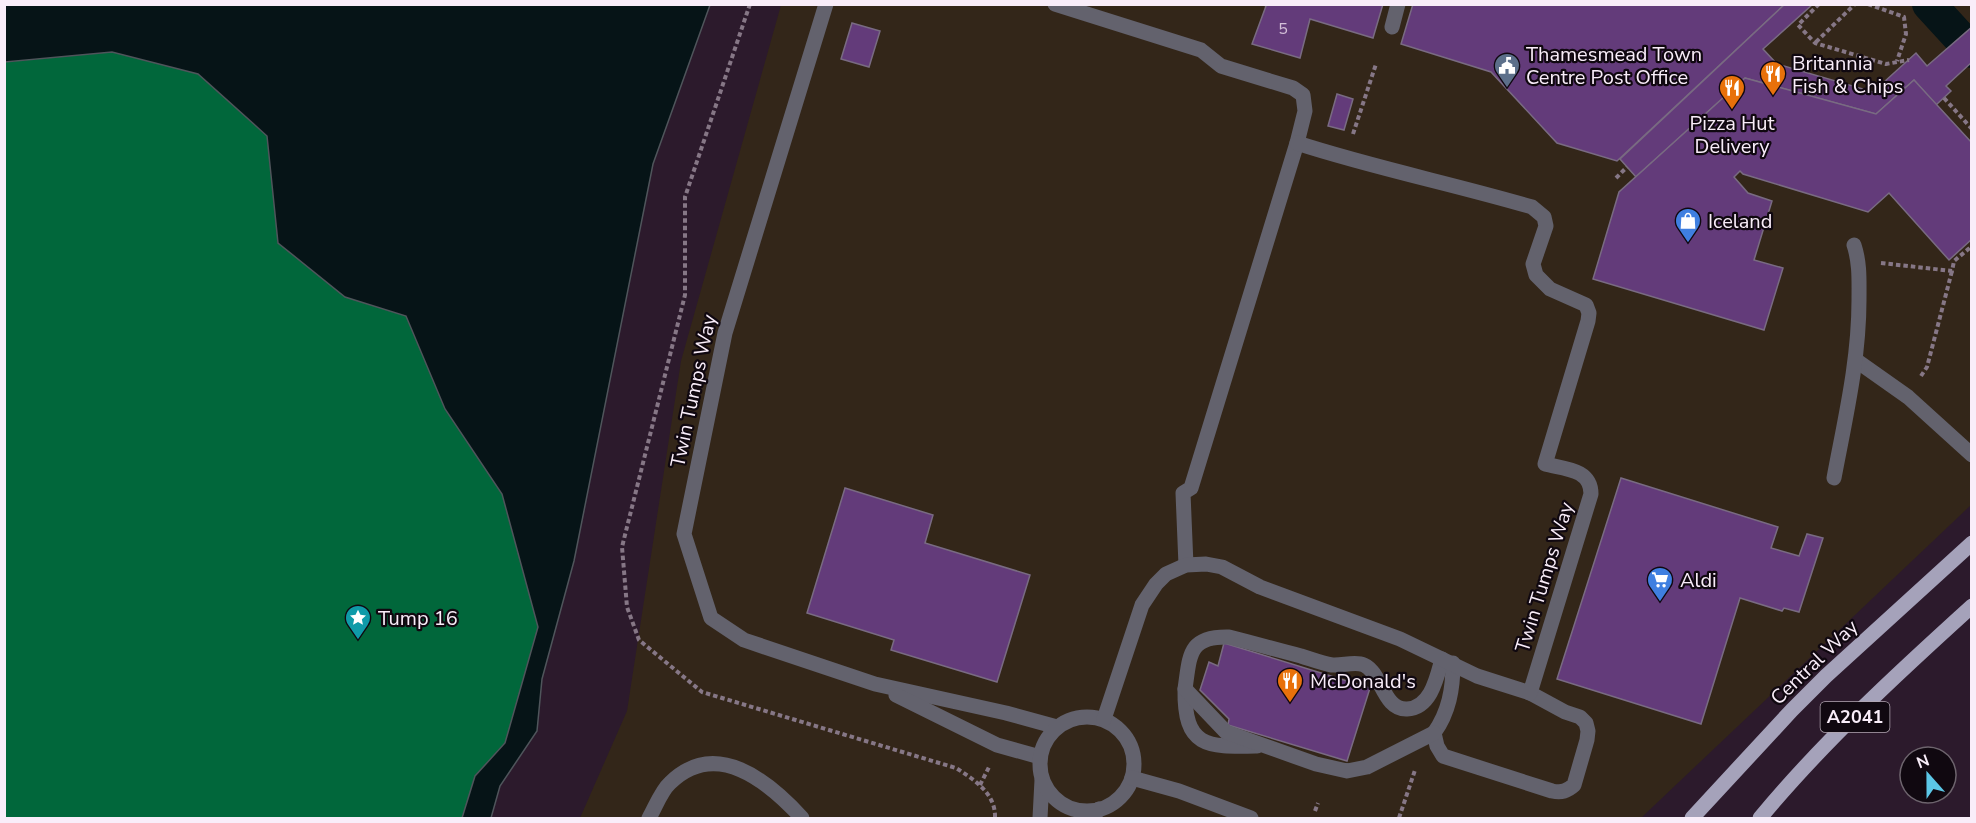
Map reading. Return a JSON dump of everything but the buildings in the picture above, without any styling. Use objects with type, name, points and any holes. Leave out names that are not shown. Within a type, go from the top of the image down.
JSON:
[{"type":"main road","name":"Central Way","points":[[1692,819],[1818,685],[1971,543]]},
{"type":"main road","name":"A2041","points":[[1760,819],[1778,797],[1856,716],[1971,606]]},
{"type":"street","name":"Twin Tumps Way","points":[[826,4],[725,333],[684,534],[711,618],[744,640],[875,684],[1058,727]]},
{"type":"street","points":[[1055,4],[1201,50],[1221,66],[1293,88],[1303,95],[1305,111],[1297,143],[1191,488],[1183,493],[1186,565]]},
{"type":"street","points":[[1392,27],[1398,4]]},
{"type":"street","name":"Twin Tumps Way","points":[[1297,143],[1345,159],[1407,172],[1532,207],[1544,217],[1546,226],[1533,264],[1536,275],[1550,289],[1586,305],[1589,313],[1588,321],[1545,464],[1581,474],[1588,479],[1591,494],[1530,693]]},
{"type":"street","points":[[1834,478],[1857,361],[1859,260],[1854,245]]},
{"type":"street","points":[[1857,361],[1908,397],[1971,455]]},
{"type":"street","points":[[1104,719],[1142,605],[1166,574],[1186,565],[1206,564],[1222,567],[1260,587],[1400,639],[1477,676],[1530,693],[1565,712],[1580,717],[1586,723],[1588,731],[1574,785],[1560,793],[1443,756],[1437,746],[1434,733]]},
{"type":"street","points":[[1266,746],[1220,747],[1206,744],[1194,733],[1187,719],[1185,689],[1193,649],[1202,641],[1212,637],[1229,637],[1332,665],[1362,664],[1377,678],[1389,699],[1400,708],[1408,709],[1420,705],[1426,699],[1448,661]]},
{"type":"street","points":[[1185,689],[1226,732],[1316,764],[1347,771],[1367,767],[1434,733],[1442,722],[1453,688],[1448,661]]},
{"type":"street","name":"Twin Tumps Way","points":[[875,684],[997,745],[1040,757]]},
{"type":"street","points":[[1040,819],[1042,780],[1040,757],[1044,744],[1063,723],[1090,716],[1104,719],[1116,726],[1126,737],[1132,750],[1134,764],[1132,778],[1125,792],[1114,803],[1095,814],[1070,808],[1058,801],[1042,780]]},
{"type":"street","points":[[649,819],[668,784],[688,768],[716,763],[751,773],[802,819]]},
{"type":"street","points":[[1132,778],[1179,791],[1251,819]]},
{"type":"path","points":[[750,4],[685,196],[685,295],[622,547],[627,608],[639,640],[702,692],[956,768],[980,785],[987,793],[995,811],[995,819]]},
{"type":"path","points":[[1820,4],[1798,25],[1815,42],[1886,64],[1909,60]]},
{"type":"path","points":[[1815,42],[1855,4]]},
{"type":"path","points":[[1868,4],[1904,17],[1906,34],[1897,62]]},
{"type":"path","points":[[1352,138],[1377,64]]},
{"type":"path","points":[[1944,98],[1971,129]]},
{"type":"path","points":[[1616,178],[1627,167]]},
{"type":"path","points":[[1908,397],[1927,367],[1954,261],[1971,246]]},
{"type":"path","points":[[1859,260],[1952,271]]},
{"type":"path","points":[[980,785],[993,761]]},
{"type":"path","points":[[1399,819],[1416,769]]},
{"type":"path","points":[[1315,811],[1318,803]]},
{"type":"shaded area","points":[[5,4],[710,5],[653,164],[574,561],[542,679],[537,731],[500,786],[491,818],[462,818],[475,776],[505,743],[538,627],[502,494],[445,409],[406,316],[345,297],[278,243],[267,136],[198,74],[112,52],[5,62]]},
{"type":"shaded area","points":[[781,5],[1971,5],[1971,505],[1641,818],[580,818],[627,711],[681,361]]},
{"type":"green space","points":[[112,52],[198,74],[267,136],[278,243],[345,297],[406,316],[445,409],[502,494],[538,627],[505,743],[475,776],[462,818],[5,818],[5,62]]},
{"type":"waterway","points":[[1929,4],[1972,51]]},
{"type":"place","name":"Thamesmead Town Centre Post Office","points":[[1507,89]]},
{"type":"place","name":"Britannia Fish & Chips","points":[[1773,97]]},
{"type":"place","name":"Pizza Hut Delivery","points":[[1732,111]]},
{"type":"place","name":"Iceland","points":[[1688,244]]},
{"type":"place","name":"Aldi","points":[[1660,603]]},
{"type":"place","name":"Tump 16","points":[[358,641]]},
{"type":"place","name":"McDonald's","points":[[1290,704]]}]
